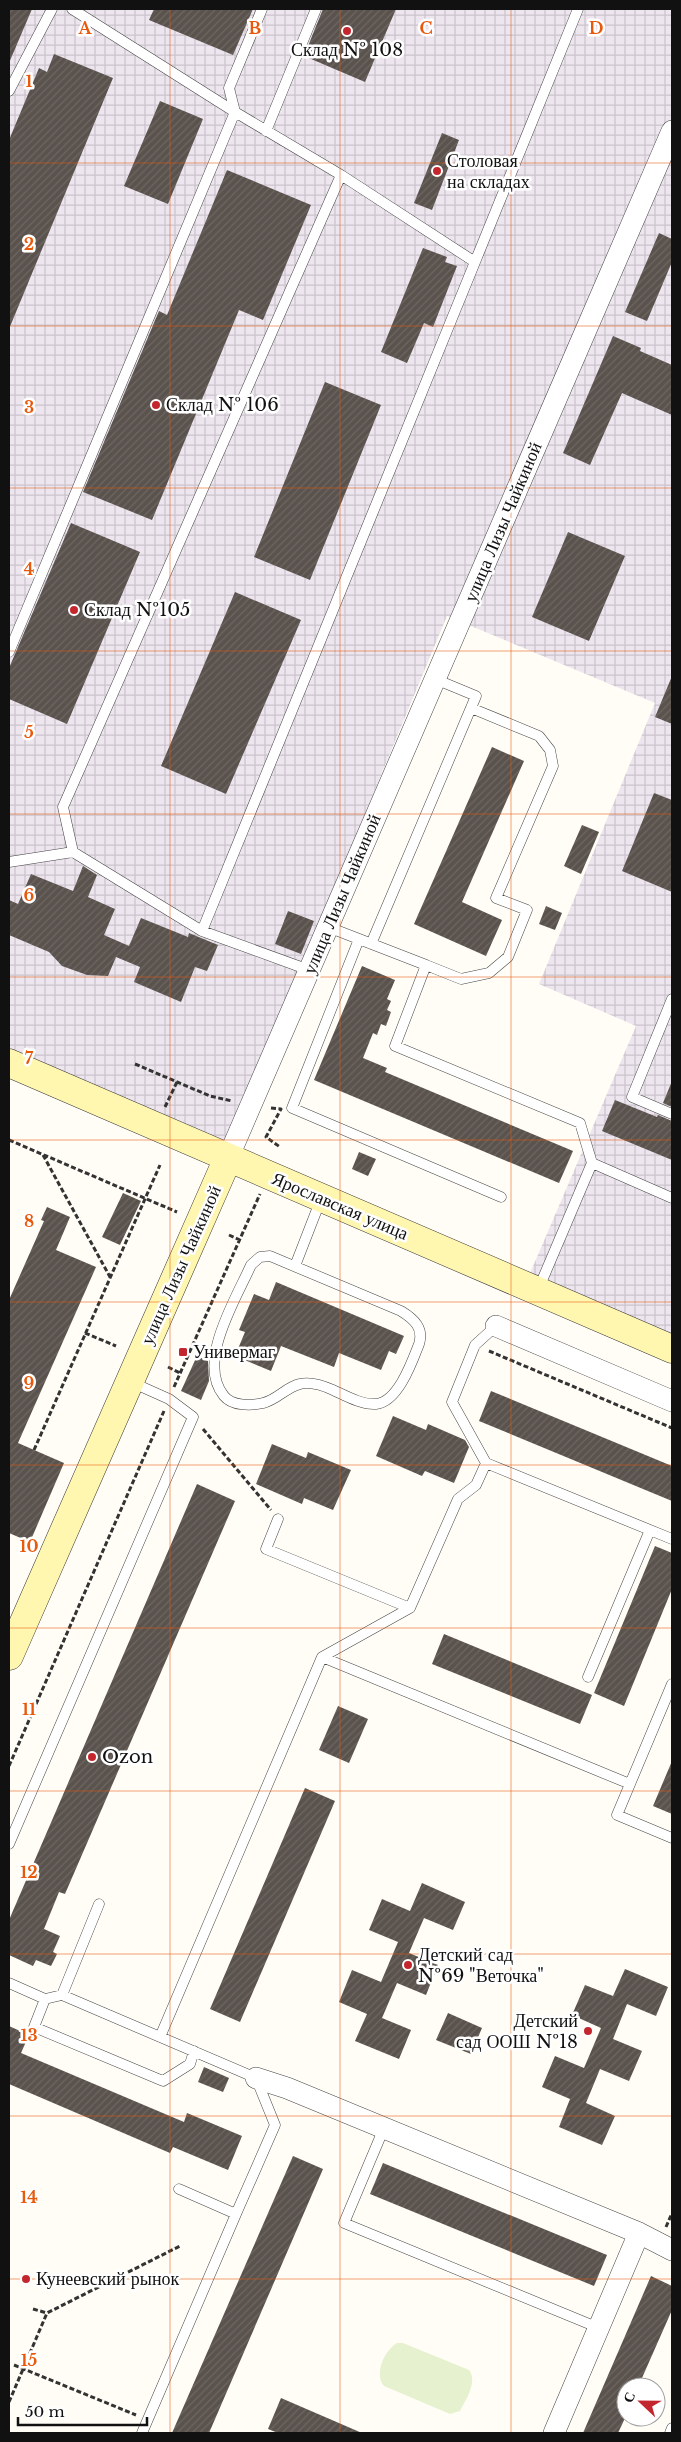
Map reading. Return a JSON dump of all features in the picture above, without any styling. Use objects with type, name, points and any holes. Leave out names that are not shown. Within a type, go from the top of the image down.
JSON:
[{"type":"main road","name":"Ярославская улица","points":[[9,1063],[672,1348]]},
{"type":"main road","name":"улица Лизы Чайкиной","points":[[9,1656],[228,1158]]},
{"type":"street","name":"улица Лизы Чайкиной","points":[[228,1158],[672,130]]},
{"type":"street","points":[[496,1326],[672,1401]]},
{"type":"street","points":[[256,2078],[384,2128],[639,2233],[672,2250]]},
{"type":"street","points":[[554,2433],[639,2233]]},
{"type":"lane","points":[[9,90],[52,9]]},
{"type":"lane","points":[[72,9],[475,262]]},
{"type":"lane","points":[[9,652],[235,112],[229,88],[262,9]]},
{"type":"lane","points":[[266,131],[316,9]]},
{"type":"lane","points":[[202,930],[578,9]]},
{"type":"lane","points":[[73,852],[63,806],[340,176]]},
{"type":"lane","points":[[371,944],[476,696],[435,679]]},
{"type":"lane","points":[[328,928],[461,979],[489,973],[508,957],[526,910],[496,898],[553,766],[550,750],[539,736],[471,708]]},
{"type":"lane","points":[[9,862],[73,852],[202,930],[309,970]]},
{"type":"lane","points":[[359,939],[292,1108],[501,1197]]},
{"type":"lane","points":[[426,965],[395,1046],[580,1122],[592,1163],[538,1291]]},
{"type":"lane","points":[[672,999],[632,1098],[672,1114]]},
{"type":"lane","points":[[592,1163],[672,1198]]},
{"type":"lane","points":[[295,1266],[321,1198]]},
{"type":"lane","points":[[270,1256],[295,1266],[402,1311],[414,1320],[421,1330],[419,1342],[399,1388],[390,1398],[378,1404],[361,1402],[321,1385],[301,1384],[264,1403],[241,1405],[227,1400],[217,1388],[213,1367],[218,1340],[251,1265],[260,1257],[270,1256]]},
{"type":"lane","points":[[496,1326],[475,1345],[452,1402],[486,1463],[672,1538]]},
{"type":"lane","points":[[9,1844],[193,1417],[169,1399],[130,1381]]},
{"type":"lane","points":[[160,2037],[322,1657],[410,1608],[458,1499],[476,1485],[486,1463]]},
{"type":"lane","points":[[278,1519],[266,1549],[410,1608]]},
{"type":"lane","points":[[588,1677],[650,1530]]},
{"type":"lane","points":[[322,1657],[630,1784]]},
{"type":"lane","points":[[672,1684],[617,1816],[672,1838]]},
{"type":"lane","points":[[62,1995],[99,1904]]},
{"type":"lane","points":[[9,1983],[45,1999],[62,1995],[256,2078],[275,2125],[142,2433]]},
{"type":"lane","points":[[45,1999],[34,2027],[163,2081],[190,2064],[194,2051]]},
{"type":"lane","points":[[384,2128],[344,2223],[599,2328]]},
{"type":"lane","points":[[179,2189],[236,2214]]},
{"type":"lane","points":[[670,2433],[672,2428]]},
{"type":"path","points":[[135,1064],[210,1096],[281,1109],[266,1137],[280,1147]]},
{"type":"path","points":[[165,1106],[177,1082]]},
{"type":"path","points":[[9,1140],[177,1212]]},
{"type":"path","points":[[43,1154],[110,1277]]},
{"type":"path","points":[[34,1450],[160,1165]]},
{"type":"path","points":[[9,1766],[260,1194]]},
{"type":"path","points":[[229,1235],[240,1240]]},
{"type":"path","points":[[85,1333],[116,1346]]},
{"type":"path","points":[[475,1345],[672,1428]]},
{"type":"path","points":[[168,1368],[180,1373]]},
{"type":"path","points":[[193,1417],[278,1519]]},
{"type":"path","points":[[9,2402],[46,2313],[180,2246]]},
{"type":"path","points":[[33,2308],[46,2313]]},
{"type":"path","points":[[14,2365],[139,2416]]},
{"type":"shaded area","points":[[9,9],[672,9],[672,1340],[528,1278],[636,1026],[539,984],[655,703],[447,616],[226,1149],[9,1054]]},
{"type":"green space","points":[[397,2343],[403,2343],[469,2370],[472,2385],[460,2411],[450,2414],[384,2386],[381,2381],[380,2369],[388,2351]]},
{"type":"building","points":[[9,9],[32,9],[9,63]]},
{"type":"building","points":[[154,9],[253,9],[233,55],[149,20]]},
{"type":"building","name":"Склад № 108","points":[[323,9],[396,9],[365,82],[304,56]]},
{"type":"building","points":[[54,54],[113,78],[9,329],[9,140],[39,68],[47,72]]},
{"type":"building","points":[[160,101],[203,119],[168,204],[124,186]]},
{"type":"building","name":"Столовая на складах","points":[[442,133],[459,140],[432,210],[414,203]]},
{"type":"building","name":"Склад № 106","points":[[227,170],[311,205],[263,320],[239,310],[152,520],[83,492],[159,311],[167,315]]},
{"type":"building","points":[[659,233],[672,239],[672,262],[647,321],[625,312]]},
{"type":"building","points":[[423,248],[447,257],[445,262],[457,266],[433,327],[424,323],[407,363],[381,352]]},
{"type":"building","points":[[613,336],[641,348],[640,351],[672,365],[672,415],[622,393],[590,465],[563,453]]},
{"type":"building","points":[[325,382],[381,405],[310,580],[254,557]]},
{"type":"building","name":"Склад №105","points":[[71,523],[140,552],[67,724],[9,699],[9,668]]},
{"type":"building","points":[[568,532],[625,556],[589,641],[532,617]]},
{"type":"building","points":[[235,592],[301,620],[226,794],[161,766]]},
{"type":"building","points":[[672,676],[672,724],[655,717]]},
{"type":"building","points":[[492,747],[524,761],[462,902],[502,920],[486,956],[414,924]]},
{"type":"building","points":[[654,793],[672,800],[672,892],[622,871]]},
{"type":"building","points":[[582,825],[599,832],[581,874],[564,866]]},
{"type":"building","points":[[83,866],[97,875],[88,897],[115,909],[104,935],[129,946],[141,918],[188,937],[189,933],[218,945],[207,971],[195,967],[181,1002],[134,982],[140,967],[116,957],[108,976],[87,975],[62,966],[49,952],[9,935],[9,900],[18,904],[31,874],[73,891]]},
{"type":"building","points":[[546,906],[562,913],[555,930],[539,924]]},
{"type":"building","points":[[288,911],[314,921],[301,954],[275,944]]},
{"type":"building","points":[[362,966],[395,980],[387,999],[391,1001],[387,1010],[391,1012],[386,1026],[381,1024],[377,1035],[373,1033],[363,1058],[387,1068],[385,1072],[573,1151],[559,1183],[314,1080]]},
{"type":"building","points":[[672,1081],[672,1107],[663,1103]]},
{"type":"building","points":[[615,1100],[672,1121],[672,1160],[602,1131]]},
{"type":"building","points":[[359,1152],[376,1159],[368,1176],[352,1169]]},
{"type":"building","points":[[123,1193],[141,1201],[120,1245],[102,1237]]},
{"type":"building","points":[[47,1207],[70,1217],[56,1250],[96,1267],[18,1443],[64,1463],[30,1542],[9,1533],[9,1300],[44,1221],[41,1220]]},
{"type":"building","points":[[276,1282],[404,1336],[396,1354],[389,1351],[381,1370],[339,1353],[334,1367],[281,1346],[271,1371],[235,1356],[245,1332],[239,1330],[254,1294],[269,1300]]},
{"type":"building","points":[[197,1356],[208,1361],[209,1381],[201,1400],[181,1391]]},
{"type":"building","points":[[491,1391],[672,1466],[672,1501],[479,1421]]},
{"type":"building","points":[[393,1416],[426,1430],[428,1424],[465,1440],[469,1447],[454,1483],[425,1471],[422,1476],[376,1456]]},
{"type":"building","points":[[272,1444],[306,1458],[308,1452],[351,1470],[333,1510],[304,1498],[302,1504],[256,1484]]},
{"type":"building","points":[[197,1484],[235,1501],[65,1894],[59,1892],[44,1929],[60,1936],[53,1952],[57,1954],[51,1966],[36,1960],[33,1966],[9,1955],[9,1920]]},
{"type":"building","points":[[655,1546],[672,1553],[672,1589],[624,1706],[594,1693]]},
{"type":"building","points":[[444,1634],[592,1695],[580,1724],[432,1664]]},
{"type":"building","points":[[338,1706],[368,1719],[349,1763],[319,1750]]},
{"type":"building","points":[[672,1761],[672,1814],[653,1806]]},
{"type":"building","points":[[305,1788],[335,1801],[240,2022],[210,2009]]},
{"type":"building","points":[[422,1883],[465,1902],[453,1930],[424,1918],[409,1953],[438,1965],[426,1995],[397,1983],[382,2018],[411,2030],[399,2059],[355,2041],[367,2014],[339,2002],[352,1970],[381,1982],[398,1942],[369,1930],[382,1899],[410,1911]]},
{"type":"building","points":[[625,1969],[668,1987],[656,2016],[627,2004],[613,2039],[642,2051],[629,2081],[600,2069],[586,2103],[615,2116],[602,2145],[559,2127],[570,2099],[542,2087],[555,2056],[584,2068],[601,2028],[572,2015],[585,1985],[613,1996]]},
{"type":"building","points":[[448,2013],[482,2028],[471,2054],[436,2040]]},
{"type":"building","points":[[9,2026],[29,2035],[21,2053],[184,2122],[187,2113],[242,2136],[228,2170],[173,2147],[170,2153],[9,2084]]},
{"type":"building","points":[[204,2067],[229,2078],[223,2092],[198,2082]]},
{"type":"building","points":[[293,2156],[323,2169],[209,2433],[172,2433]]},
{"type":"building","points":[[383,2163],[607,2255],[594,2286],[370,2194]]},
{"type":"building","points":[[651,2276],[672,2286],[672,2310],[642,2377],[616,2377],[616,2427],[621,2427],[618,2433],[583,2433]]},
{"type":"building","points":[[281,2398],[362,2433],[278,2433],[268,2429]]},
{"type":"place","name":"Склад № 108","points":[[347,31]]},
{"type":"place","name":"Столовая на складах","points":[[437,171]]},
{"type":"place","name":"Склад № 106","points":[[156,405]]},
{"type":"place","name":"Склад №105","points":[[74,610]]},
{"type":"place","name":"Универмаг","points":[[183,1352]]},
{"type":"place","name":"Ozon","points":[[92,1757]]},
{"type":"place","name":"Детский сад №69 \"Веточка\"","points":[[408,1965]]},
{"type":"place","name":"Детский сад ООШ №18","points":[[588,2031]]},
{"type":"place","name":"Кунеевский рынок","points":[[26,2279]]}]
